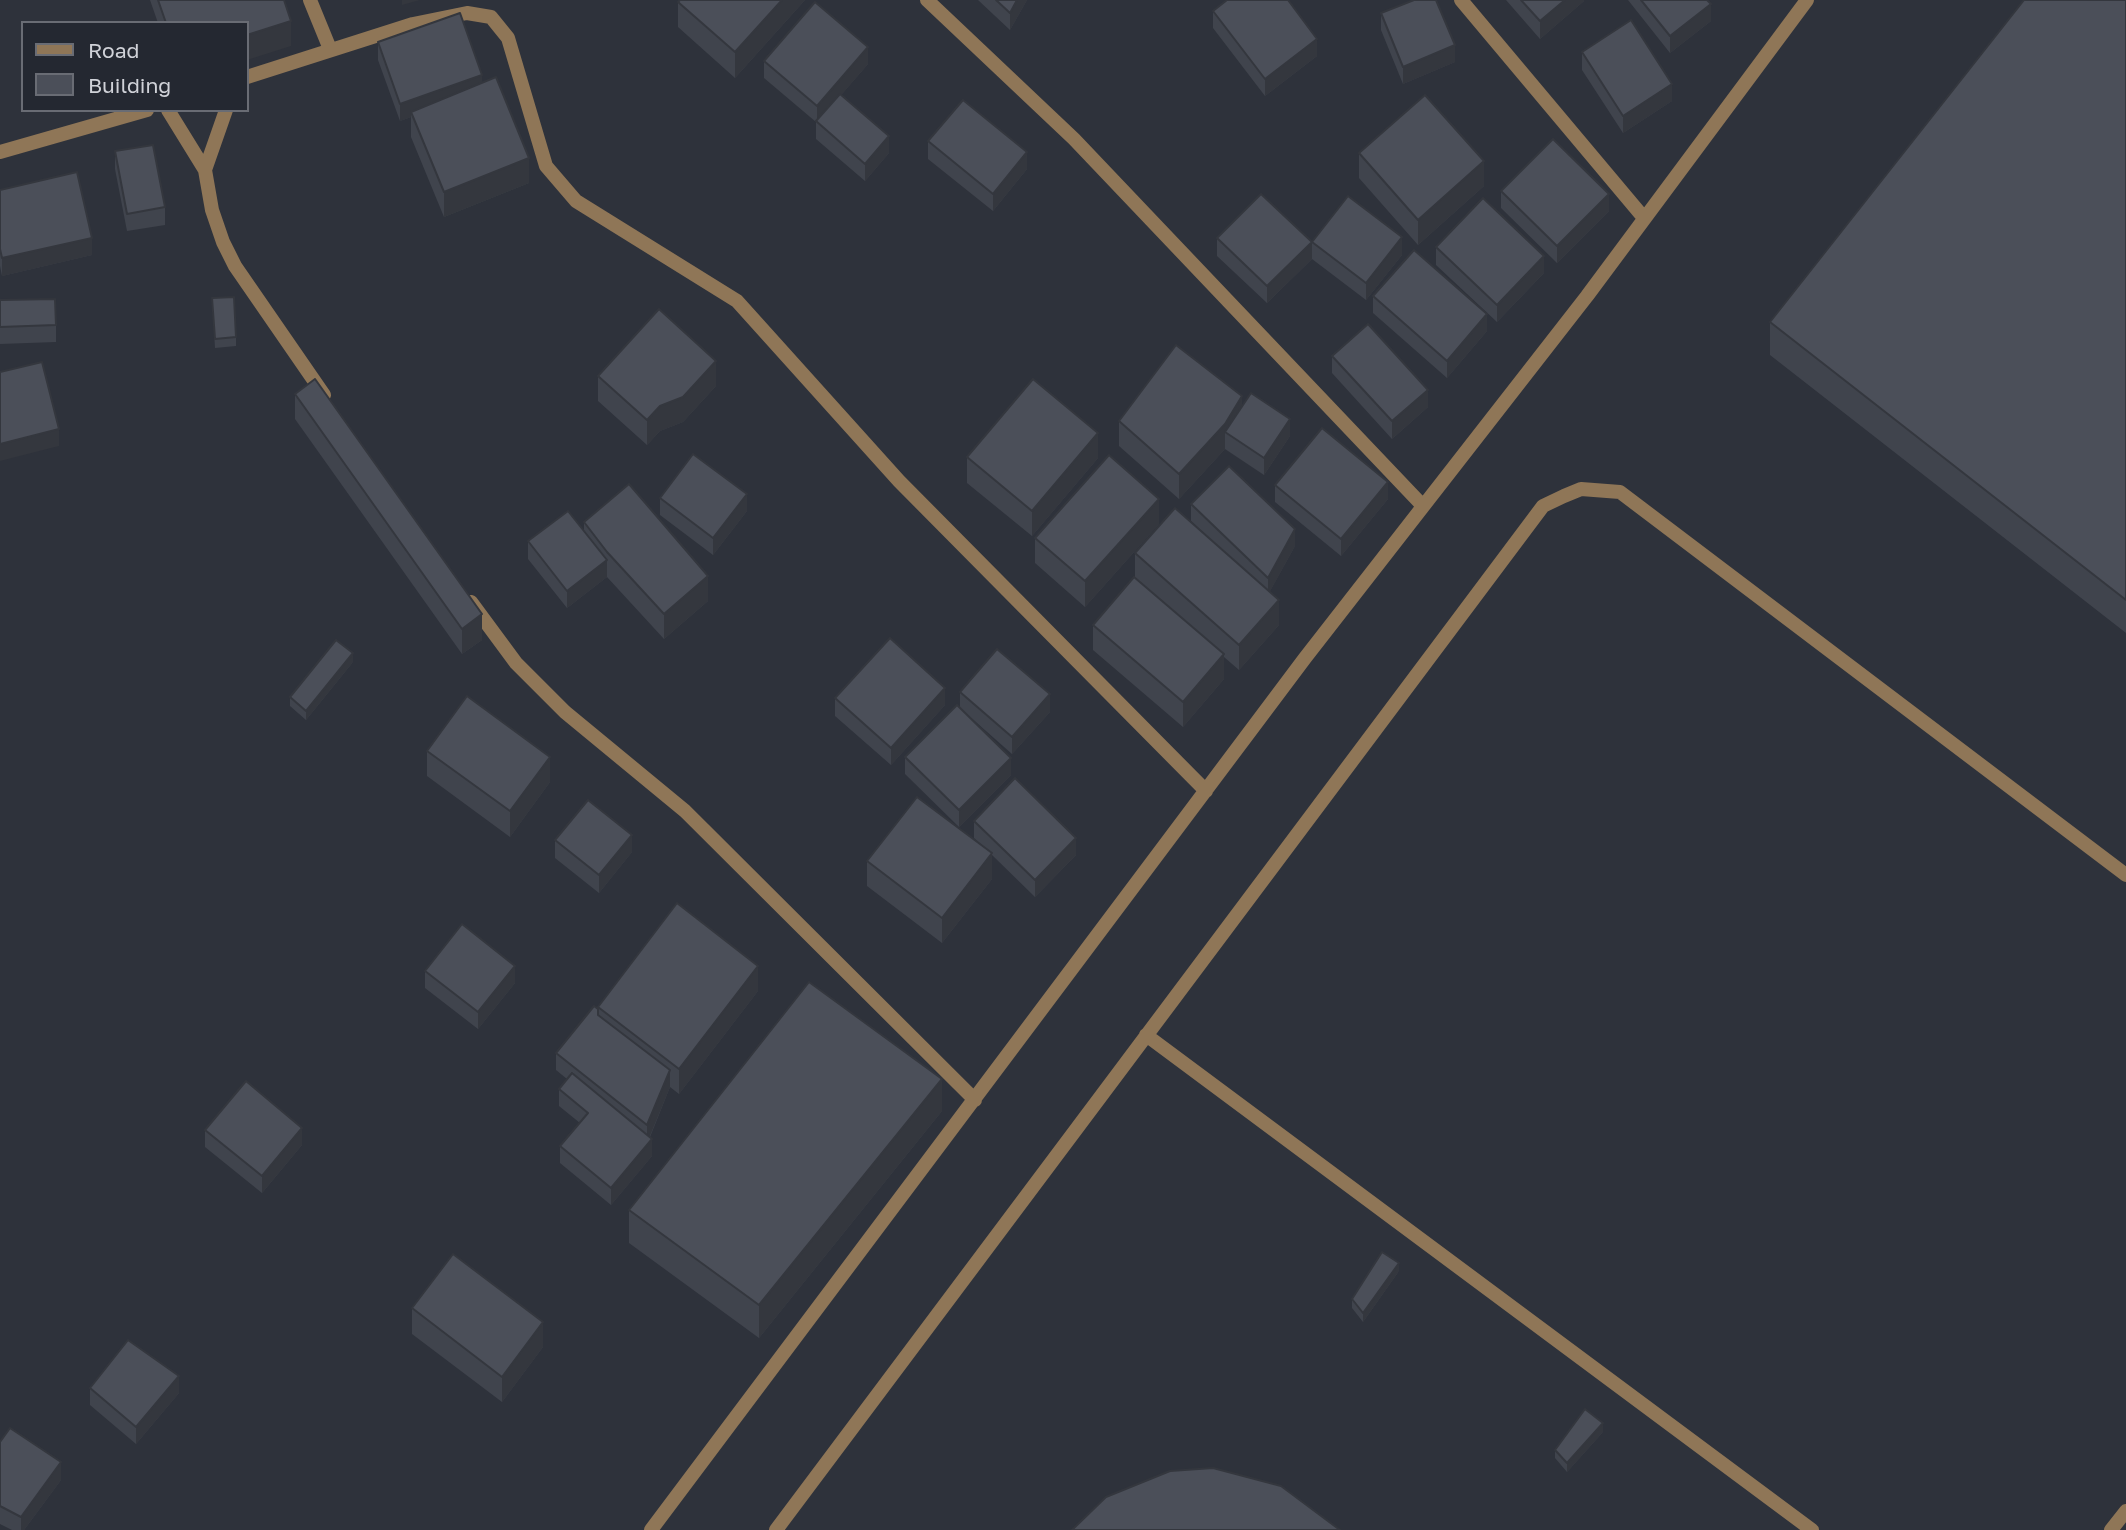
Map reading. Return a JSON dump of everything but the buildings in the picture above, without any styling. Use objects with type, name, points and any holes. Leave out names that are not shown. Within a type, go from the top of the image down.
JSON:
[{"type":"street","points":[[310,0],[330,49]]},
{"type":"street","points":[[927,0],[1074,139],[1423,506]]},
{"type":"street","points":[[1461,0],[1644,218]]},
{"type":"street","points":[[650,1530],[1305,658],[1587,296],[1807,0]]},
{"type":"street","points":[[248,77],[413,24],[467,13],[491,17],[508,38],[546,166],[576,201],[737,301],[900,481],[1206,791]]},
{"type":"street","points":[[0,152],[140,112]]},
{"type":"street","points":[[169,112],[205,170],[212,210],[235,266],[334,409]]},
{"type":"street","points":[[205,170],[225,112]]},
{"type":"street","points":[[776,1530],[1543,506],[1581,489],[1620,492],[2126,875]]},
{"type":"street","points":[[461,588],[516,663],[565,712],[685,811],[975,1100]]},
{"type":"street","points":[[1146,1035],[1812,1530]]},
{"type":"street","points":[[2111,1530],[2126,1511]]}]
